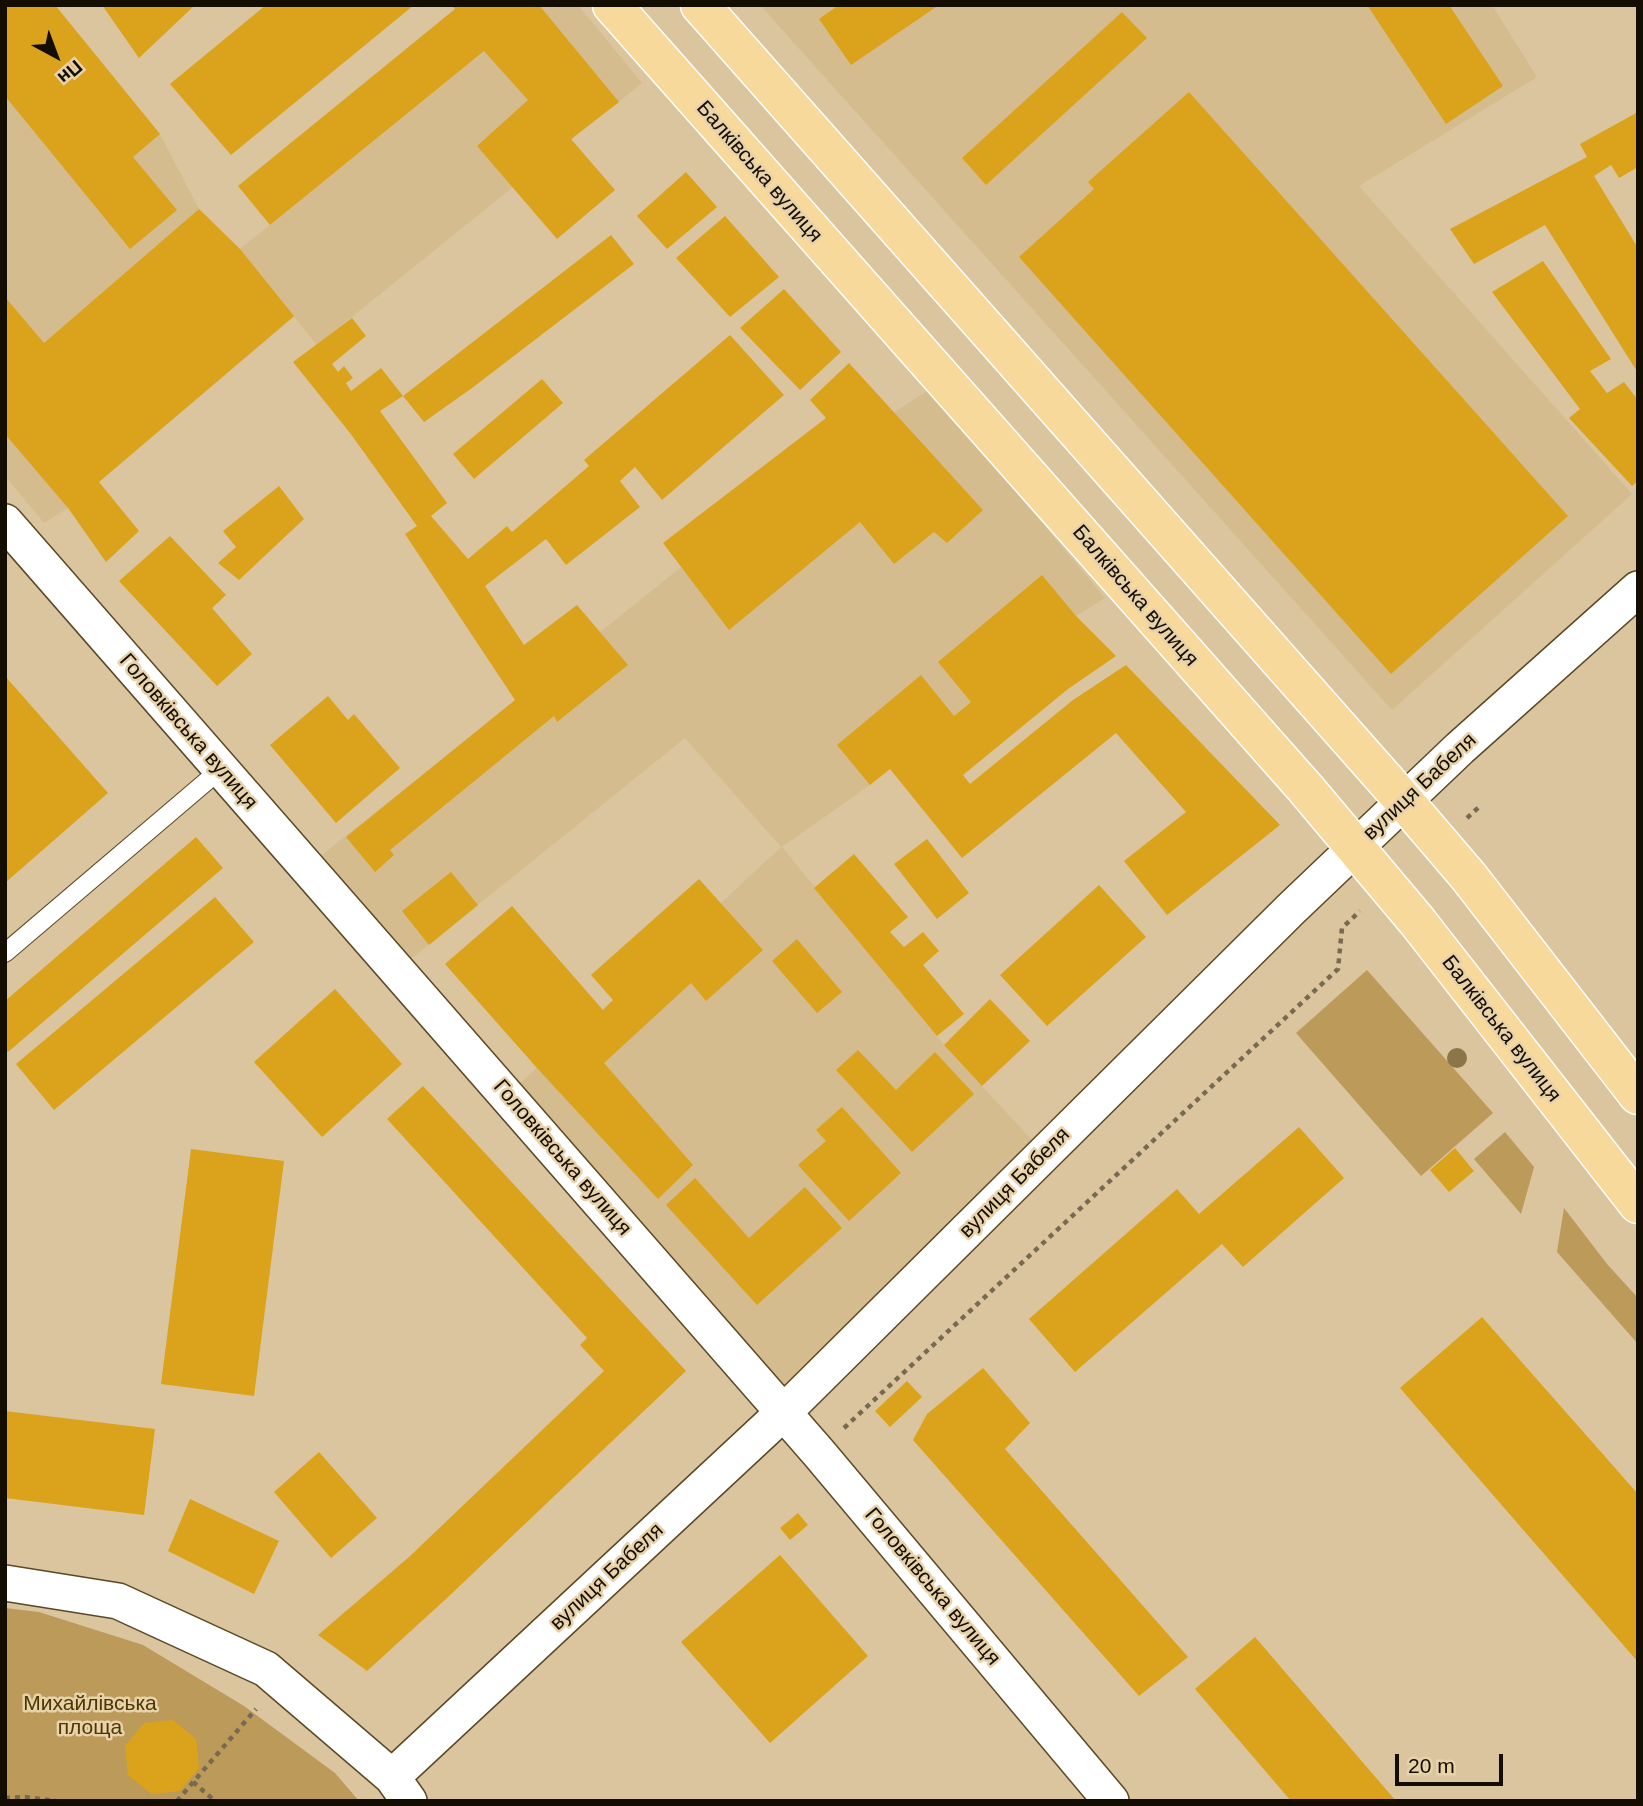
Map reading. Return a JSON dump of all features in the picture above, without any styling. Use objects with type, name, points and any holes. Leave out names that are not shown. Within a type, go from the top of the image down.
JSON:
[{"type":"main road","name":"Балківська вулиця","points":[[612,5],[1306,789],[1387,885],[1638,1204]]},
{"type":"main road","points":[[700,5],[1404,801],[1469,877],[1638,1095]]},
{"type":"street","name":"Головківська вулиця","points":[[5,522],[784,1412],[1111,1801]]},
{"type":"street","name":"вулиця Бабеля","points":[[400,1789],[1355,848],[1460,748],[1638,589]]},
{"type":"street","points":[[5,1583],[118,1601],[266,1669],[400,1789]]},
{"type":"lane","points":[[5,953],[221,769]]},
{"type":"path","points":[[1439,842],[1479,807]]},
{"type":"path","points":[[818,1452],[1338,969],[1342,928],[1387,885]]},
{"type":"path","points":[[177,1801],[281,1681]]},
{"type":"path","points":[[193,1782],[215,1801]]},
{"type":"path","points":[[5,1798],[26,1797],[56,1801]]},
{"type":"shaded area","points":[[5,5],[55,5],[160,134],[199,209],[240,249],[541,5],[578,5],[642,83],[317,345],[294,317],[68,508],[44,523],[5,476]]},
{"type":"shaded area","points":[[760,5],[1492,5],[1537,77],[1359,186],[1632,494],[1392,710]]},
{"type":"shaded area","points":[[930,389],[1105,598],[1076,616],[870,785],[782,847],[944,1045],[1043,1152],[785,1406],[508,1094],[781,847],[685,738],[401,967],[312,863],[680,568]]},
{"type":"green space","points":[[1367,970],[1493,1113],[1421,1176],[1296,1033]]},
{"type":"green space","points":[[1505,1132],[1534,1167],[1521,1214],[1474,1159]]},
{"type":"green space","points":[[1564,1208],[1607,1264],[1638,1298],[1638,1344],[1557,1252]]},
{"type":"green space","name":"Михайлівська площа","points":[[5,1608],[39,1612],[143,1645],[244,1706],[335,1773],[359,1801],[5,1801]]},
{"type":"building","points":[[5,5],[55,5],[160,134],[133,157],[177,210],[130,249],[5,96]]},
{"type":"building","points":[[102,5],[195,5],[139,58]]},
{"type":"building","points":[[266,5],[414,5],[231,155],[170,84]]},
{"type":"building","points":[[451,5],[539,5],[619,102],[571,139],[615,190],[557,239],[477,146],[528,100],[484,51],[270,225],[238,186],[455,9]]},
{"type":"building","points":[[839,5],[939,5],[851,65],[819,19]]},
{"type":"building","points":[[1367,5],[1449,5],[1503,86],[1446,124]]},
{"type":"building","points":[[1122,12],[1147,38],[986,185],[962,158]]},
{"type":"building","points":[[1189,92],[1568,516],[1391,674],[1019,257],[1094,189],[1088,182]]},
{"type":"building","points":[[1638,112],[1638,167],[1619,178],[1611,165],[1594,176],[1638,248],[1638,373],[1545,225],[1474,264],[1450,229],[1587,157],[1580,144]]},
{"type":"building","points":[[686,172],[717,207],[667,249],[637,216]]},
{"type":"building","points":[[199,209],[240,249],[294,316],[99,482],[139,531],[106,562],[68,508],[5,434],[5,297],[44,343]]},
{"type":"building","points":[[725,216],[779,277],[730,317],[676,258]]},
{"type":"building","points":[[611,235],[634,264],[424,422],[403,396]]},
{"type":"building","points":[[1543,261],[1611,359],[1590,371],[1607,393],[1624,382],[1638,400],[1638,481],[1632,486],[1569,418],[1580,409],[1492,292]]},
{"type":"building","points":[[784,289],[841,352],[800,390],[740,328]]},
{"type":"building","points":[[352,318],[366,336],[332,364],[338,372],[344,366],[353,378],[346,383],[351,391],[381,368],[403,396],[380,411],[447,503],[431,516],[468,559],[507,526],[512,532],[589,466],[584,460],[730,335],[784,395],[662,500],[635,467],[620,481],[640,507],[566,565],[546,539],[485,586],[524,645],[577,605],[628,665],[557,722],[554,716],[390,850],[394,855],[375,872],[346,837],[515,700],[405,534],[417,526],[350,433],[293,362]]},
{"type":"building","points":[[849,363],[983,510],[947,543],[934,532],[894,564],[860,522],[729,630],[663,543],[826,418],[810,400]]},
{"type":"building","points":[[542,379],[563,403],[474,479],[453,454]]},
{"type":"building","points":[[279,486],[304,519],[239,580],[218,563],[236,547],[223,531]]},
{"type":"building","points":[[170,536],[226,595],[212,608],[252,654],[217,686],[119,581]]},
{"type":"building","points":[[1042,575],[1076,616],[1116,656],[1068,689],[963,775],[970,784],[1073,700],[1126,665],[1280,825],[1167,915],[1124,861],[1186,812],[1116,733],[962,858],[890,769],[870,785],[837,745],[921,675],[954,716],[971,702],[938,662]]},
{"type":"building","points":[[5,676],[108,793],[5,883]]},
{"type":"building","points":[[328,696],[348,720],[354,714],[400,768],[336,823],[270,745]]},
{"type":"building","points":[[196,837],[223,868],[8,1052],[5,1049],[5,1001]]},
{"type":"building","points":[[927,839],[969,893],[937,919],[894,864]]},
{"type":"building","points":[[854,854],[908,917],[890,932],[904,947],[923,932],[939,951],[923,965],[964,1014],[937,1036],[814,888]]},
{"type":"building","points":[[451,872],[478,905],[429,945],[402,911]]},
{"type":"building","points":[[699,879],[763,950],[706,1001],[691,983],[604,1063],[693,1165],[658,1199],[445,964],[512,906],[603,1010],[613,1000],[591,975]]},
{"type":"building","points":[[1099,885],[1146,937],[1047,1026],[1000,975]]},
{"type":"building","points":[[215,897],[254,942],[54,1110],[16,1064]]},
{"type":"building","points":[[797,939],[842,992],[817,1013],[772,961]]},
{"type":"building","points":[[335,989],[402,1064],[322,1137],[254,1062]]},
{"type":"building","points":[[990,999],[1030,1041],[982,1086],[944,1045]]},
{"type":"building","points":[[858,1050],[896,1090],[935,1052],[974,1094],[912,1152],[836,1070]]},
{"type":"building","points":[[423,1086],[686,1371],[367,1671],[318,1635],[409,1557],[604,1371],[580,1345],[587,1338],[387,1119]]},
{"type":"building","points":[[842,1107],[901,1173],[849,1221],[798,1165],[826,1141],[816,1130]]},
{"type":"building","points":[[1299,1127],[1344,1178],[1243,1267],[1222,1244],[1075,1372],[1029,1319],[1177,1189],[1199,1214]]},
{"type":"building","points":[[1455,1148],[1474,1171],[1449,1192],[1430,1170]]},
{"type":"building","points":[[191,1149],[284,1161],[254,1396],[161,1384]]},
{"type":"building","points":[[695,1178],[749,1238],[805,1187],[842,1228],[757,1305],[666,1205]]},
{"type":"building","points":[[1482,1317],[1638,1494],[1638,1662],[1400,1388]]},
{"type":"building","points":[[983,1368],[1030,1423],[1005,1449],[1188,1657],[1139,1696],[913,1440],[927,1414]]},
{"type":"building","points":[[907,1381],[922,1397],[890,1427],[875,1411]]},
{"type":"building","points":[[5,1411],[155,1429],[144,1515],[5,1498]]},
{"type":"building","points":[[319,1452],[377,1518],[331,1558],[274,1492]]},
{"type":"building","points":[[190,1499],[279,1541],[254,1594],[168,1551]]},
{"type":"building","points":[[798,1513],[808,1525],[790,1540],[780,1528]]},
{"type":"building","points":[[780,1555],[868,1656],[770,1743],[681,1642]]},
{"type":"building","points":[[1255,1637],[1396,1801],[1291,1801],[1195,1689]]},
{"type":"building","points":[[173,1720],[196,1739],[199,1768],[180,1791],[151,1794],[128,1775],[125,1746],[144,1723]]}]
